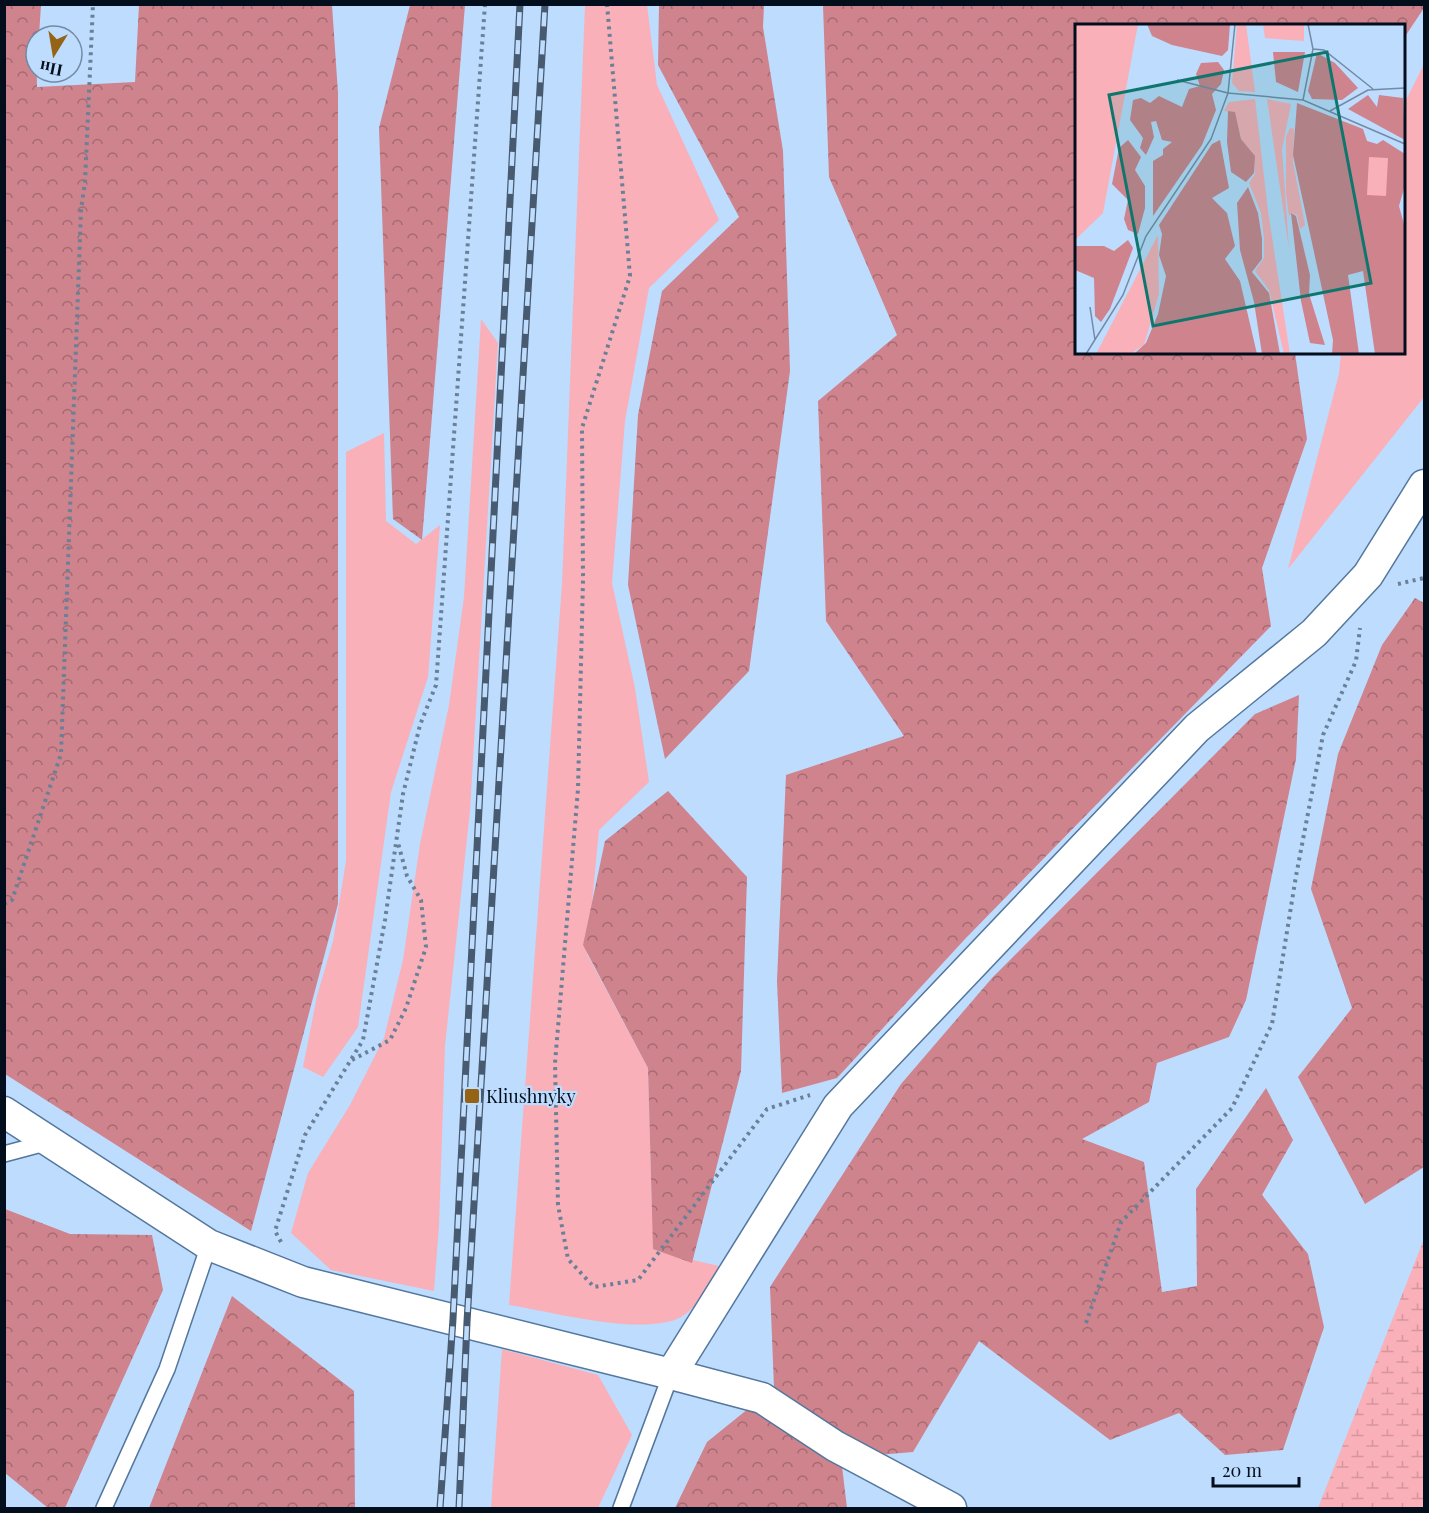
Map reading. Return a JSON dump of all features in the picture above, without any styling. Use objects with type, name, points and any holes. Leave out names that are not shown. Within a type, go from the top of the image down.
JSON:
[{"type":"street","points":[[670,1374],[838,1106],[1197,728],[1314,633],[1368,575],[1425,485]]},
{"type":"street","points":[[4,1112],[209,1245],[303,1282],[762,1398],[835,1446],[951,1509]]},
{"type":"lane","points":[[4,1154],[49,1142]]},
{"type":"lane","points":[[104,1509],[167,1369],[209,1245]]},
{"type":"lane","points":[[621,1509],[670,1374]]},
{"type":"path","points":[[4,904],[12,900],[61,754],[81,210],[85,182],[93,4]]},
{"type":"path","points":[[303,1282],[275,1231],[305,1135],[363,1040],[403,794],[420,725],[436,685],[485,4]]},
{"type":"path","points":[[607,4],[630,276],[582,428],[583,580],[578,789],[555,1063],[558,1205],[568,1259],[594,1287],[638,1280],[767,1110],[812,1094]]},
{"type":"path","points":[[1086,1323],[1121,1221],[1232,1108],[1272,1024],[1296,876],[1323,735],[1356,661],[1362,618]]},
{"type":"path","points":[[351,1061],[390,1040],[406,1008],[426,947],[421,900],[407,876],[397,839]]},
{"type":"green space","points":[[1424,4],[1424,8],[1405,36],[1405,24],[1075,24],[1075,354],[1295,354],[1307,439],[1262,568],[1271,626],[965,939],[837,1078],[782,1093],[777,981],[786,775],[904,736],[826,621],[818,401],[897,335],[829,177],[823,5]]},
{"type":"green space","points":[[4,5],[41,5],[40,24],[24,24],[24,84],[37,84],[37,87],[135,82],[139,5],[332,5],[338,93],[338,904],[251,1231],[5,1074]]},
{"type":"green space","points":[[410,5],[465,5],[422,540],[393,519],[379,128]]},
{"type":"green space","points":[[585,5],[647,5],[657,85],[719,220],[649,288],[625,421],[612,583],[635,688],[649,782],[599,830],[587,954],[648,1068],[652,1212],[671,1255],[719,1266],[702,1296],[684,1315],[660,1323],[640,1325],[594,1321],[509,1305],[562,584]]},
{"type":"green space","points":[[659,5],[764,5],[763,27],[783,151],[790,371],[749,671],[665,759],[628,585],[638,415],[662,291],[739,217],[658,65]]},
{"type":"green space","points":[[1424,64],[1424,397],[1288,569],[1339,374],[1341,354],[1405,354],[1405,102]]},
{"type":"green space","points":[[481,319],[498,343],[470,810],[445,1046],[439,1225],[434,1291],[331,1270],[291,1233],[308,1173],[350,1105],[384,1038],[403,960],[420,844],[449,705],[464,597]]},
{"type":"green space","points":[[384,433],[386,521],[416,544],[440,525],[428,677],[391,792],[358,1027],[323,1077],[303,1067],[317,996],[333,941],[346,861],[346,452]]},
{"type":"green space","points":[[1415,598],[1424,603],[1424,1167],[1365,1204],[1298,1077],[1352,1008],[1311,889],[1338,754],[1382,645]]},
{"type":"green space","points":[[1299,695],[1296,759],[1246,1000],[1229,1037],[1157,1063],[1149,1102],[1082,1139],[1144,1162],[1162,1292],[1197,1286],[1196,1189],[1266,1088],[1293,1140],[1262,1195],[1308,1254],[1324,1327],[1283,1450],[1225,1455],[1179,1413],[1110,1440],[979,1341],[913,1452],[841,1458],[847,1508],[675,1508],[707,1442],[774,1388],[770,1287],[901,1084],[992,978],[1255,714]]},
{"type":"green space","points":[[668,791],[747,877],[741,1071],[692,1263],[653,1249],[648,1068],[583,945],[605,841]]},
{"type":"green space","points":[[5,1209],[70,1234],[152,1235],[163,1290],[65,1508],[48,1508],[5,1473]]},
{"type":"green space","points":[[1424,1239],[1424,1508],[1318,1508]]},
{"type":"green space","points":[[232,1296],[354,1391],[355,1508],[149,1508]]},
{"type":"green space","points":[[502,1349],[598,1375],[632,1435],[598,1508],[491,1508]]},
{"type":"railway","points":[[440,1508],[453,1319],[520,4]]},
{"type":"railway","points":[[459,1508],[467,1322],[545,4]]},
{"type":"place","name":"Kliushnyky","points":[[472,1096]]}]
